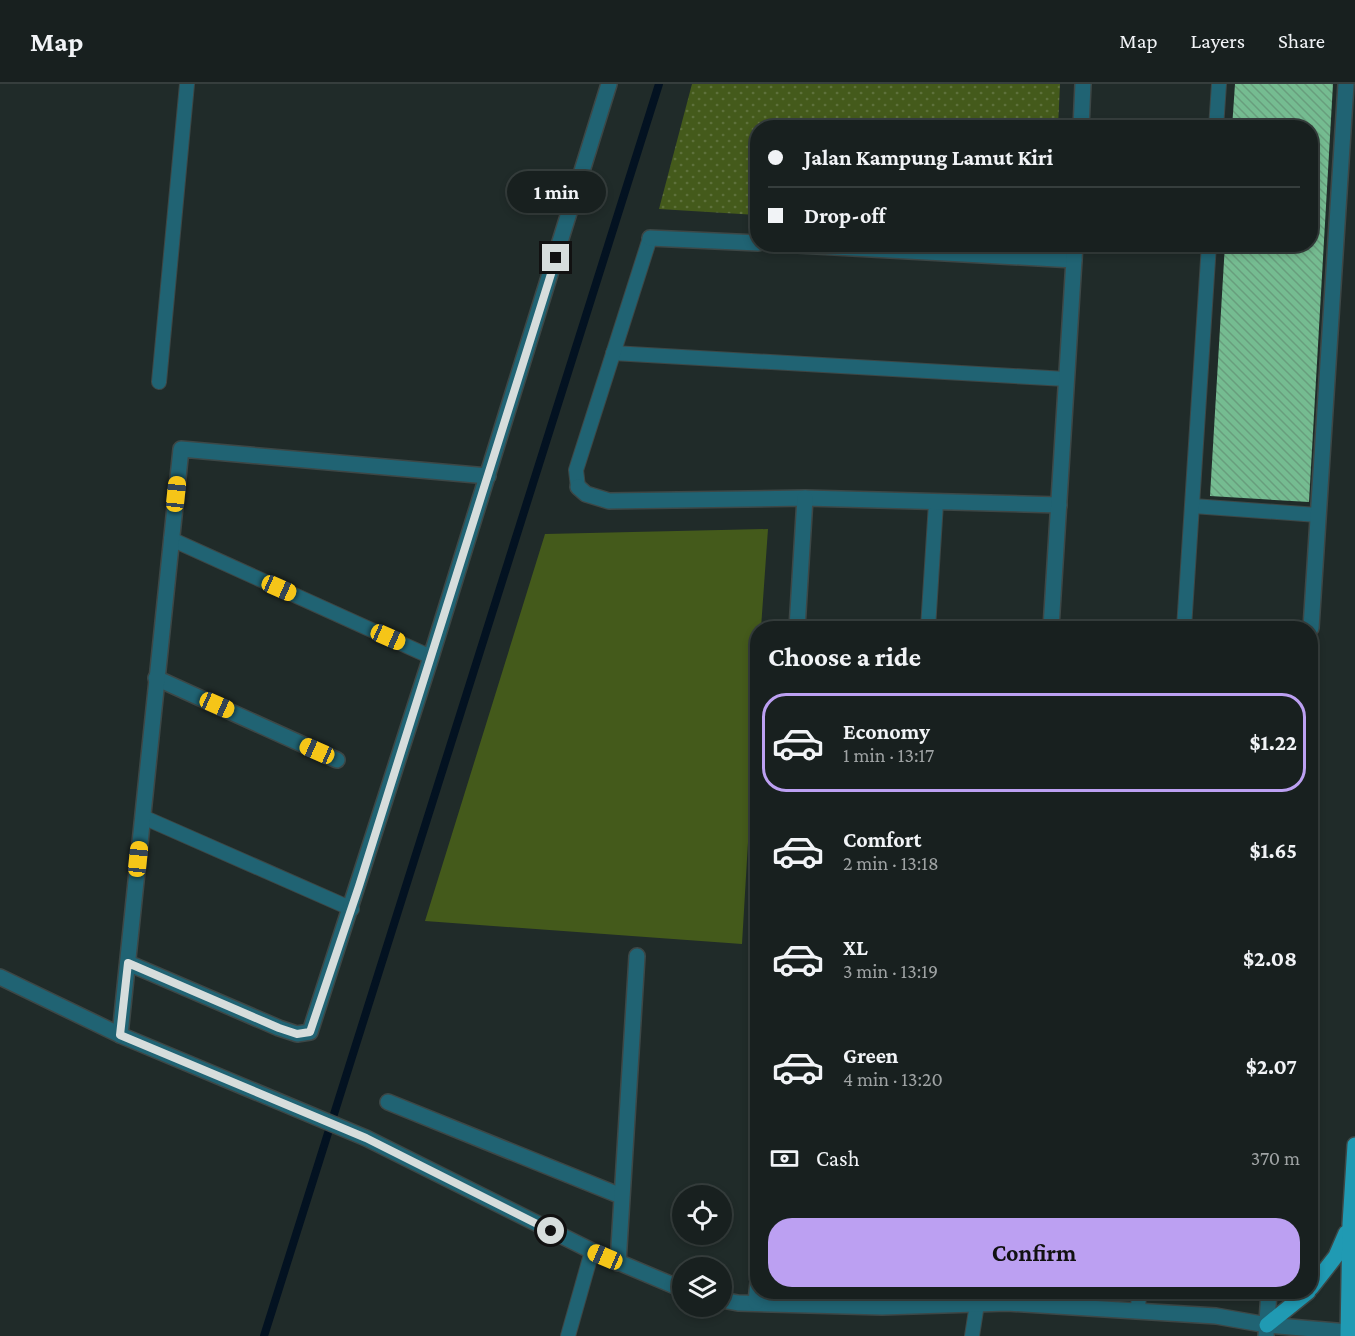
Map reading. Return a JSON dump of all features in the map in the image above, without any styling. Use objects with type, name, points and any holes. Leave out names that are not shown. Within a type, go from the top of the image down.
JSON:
[{"type":"main road","points":[[1348,1334],[1350,1224],[1355,1144]]},
{"type":"main road","points":[[1318,1280],[1336,1256],[1350,1224]]},
{"type":"main road","points":[[1266,1331],[1300,1299]]},
{"type":"street","points":[[128,963],[279,1028],[303,1034],[310,1032],[352,909],[609,84]]},
{"type":"street","points":[[1081,120],[1083,84]]},
{"type":"street","points":[[1311,621],[1346,84]]},
{"type":"street","points":[[650,238],[750,243]]},
{"type":"street","points":[[1051,621],[1075,252]]},
{"type":"street","points":[[120,1035],[180,449],[488,476]]},
{"type":"street","points":[[578,487],[586,494],[609,501],[805,498],[1059,505]]},
{"type":"street","points":[[797,621],[805,498]]},
{"type":"street","points":[[156,678],[337,760]]},
{"type":"street","points":[[618,1263],[637,956]]},
{"type":"street","points":[[0,977],[120,1035],[366,1138],[592,1251],[672,1285]]},
{"type":"street","points":[[388,1102],[621,1196]]},
{"type":"street","points":[[732,1301],[882,1299],[977,1304],[999,1299]]},
{"type":"street","points":[[1028,1299],[1216,1316],[1266,1331],[1348,1334]]},
{"type":"street","points":[[1266,1331],[1268,1299]]},
{"type":"lane","points":[[159,382],[187,84]]},
{"type":"lane","points":[[1217,120],[1219,84]]},
{"type":"lane","points":[[578,487],[576,470],[650,238]]},
{"type":"lane","points":[[1185,621],[1209,252]]},
{"type":"lane","points":[[613,353],[1066,379]]},
{"type":"lane","points":[[928,621],[936,503]]},
{"type":"lane","points":[[1193,506],[1318,515]]},
{"type":"lane","points":[[171,539],[431,657]]},
{"type":"lane","points":[[142,818],[352,909]]},
{"type":"lane","points":[[568,1336],[592,1251]]},
{"type":"lane","points":[[1138,1310],[1139,1299]]},
{"type":"lane","points":[[972,1336],[977,1304]]},
{"type":"green space","points":[[692,84],[1060,84],[1058,120],[750,120],[750,215],[659,209]]},
{"type":"green space","points":[[768,529],[761,621],[750,621],[750,809],[742,944],[425,921],[545,534]]},
{"type":"building","points":[[1235,84],[1333,84],[1309,502],[1210,496],[1225,252],[1318,252],[1318,120],[1233,120]]},
{"type":"waterway","points":[[264,1336],[659,84]]},
{"type":"route","points":[[551,1231],[366,1138],[120,1035],[128,963],[279,1028],[297,1034],[310,1032],[359,886],[556,258]]}]
